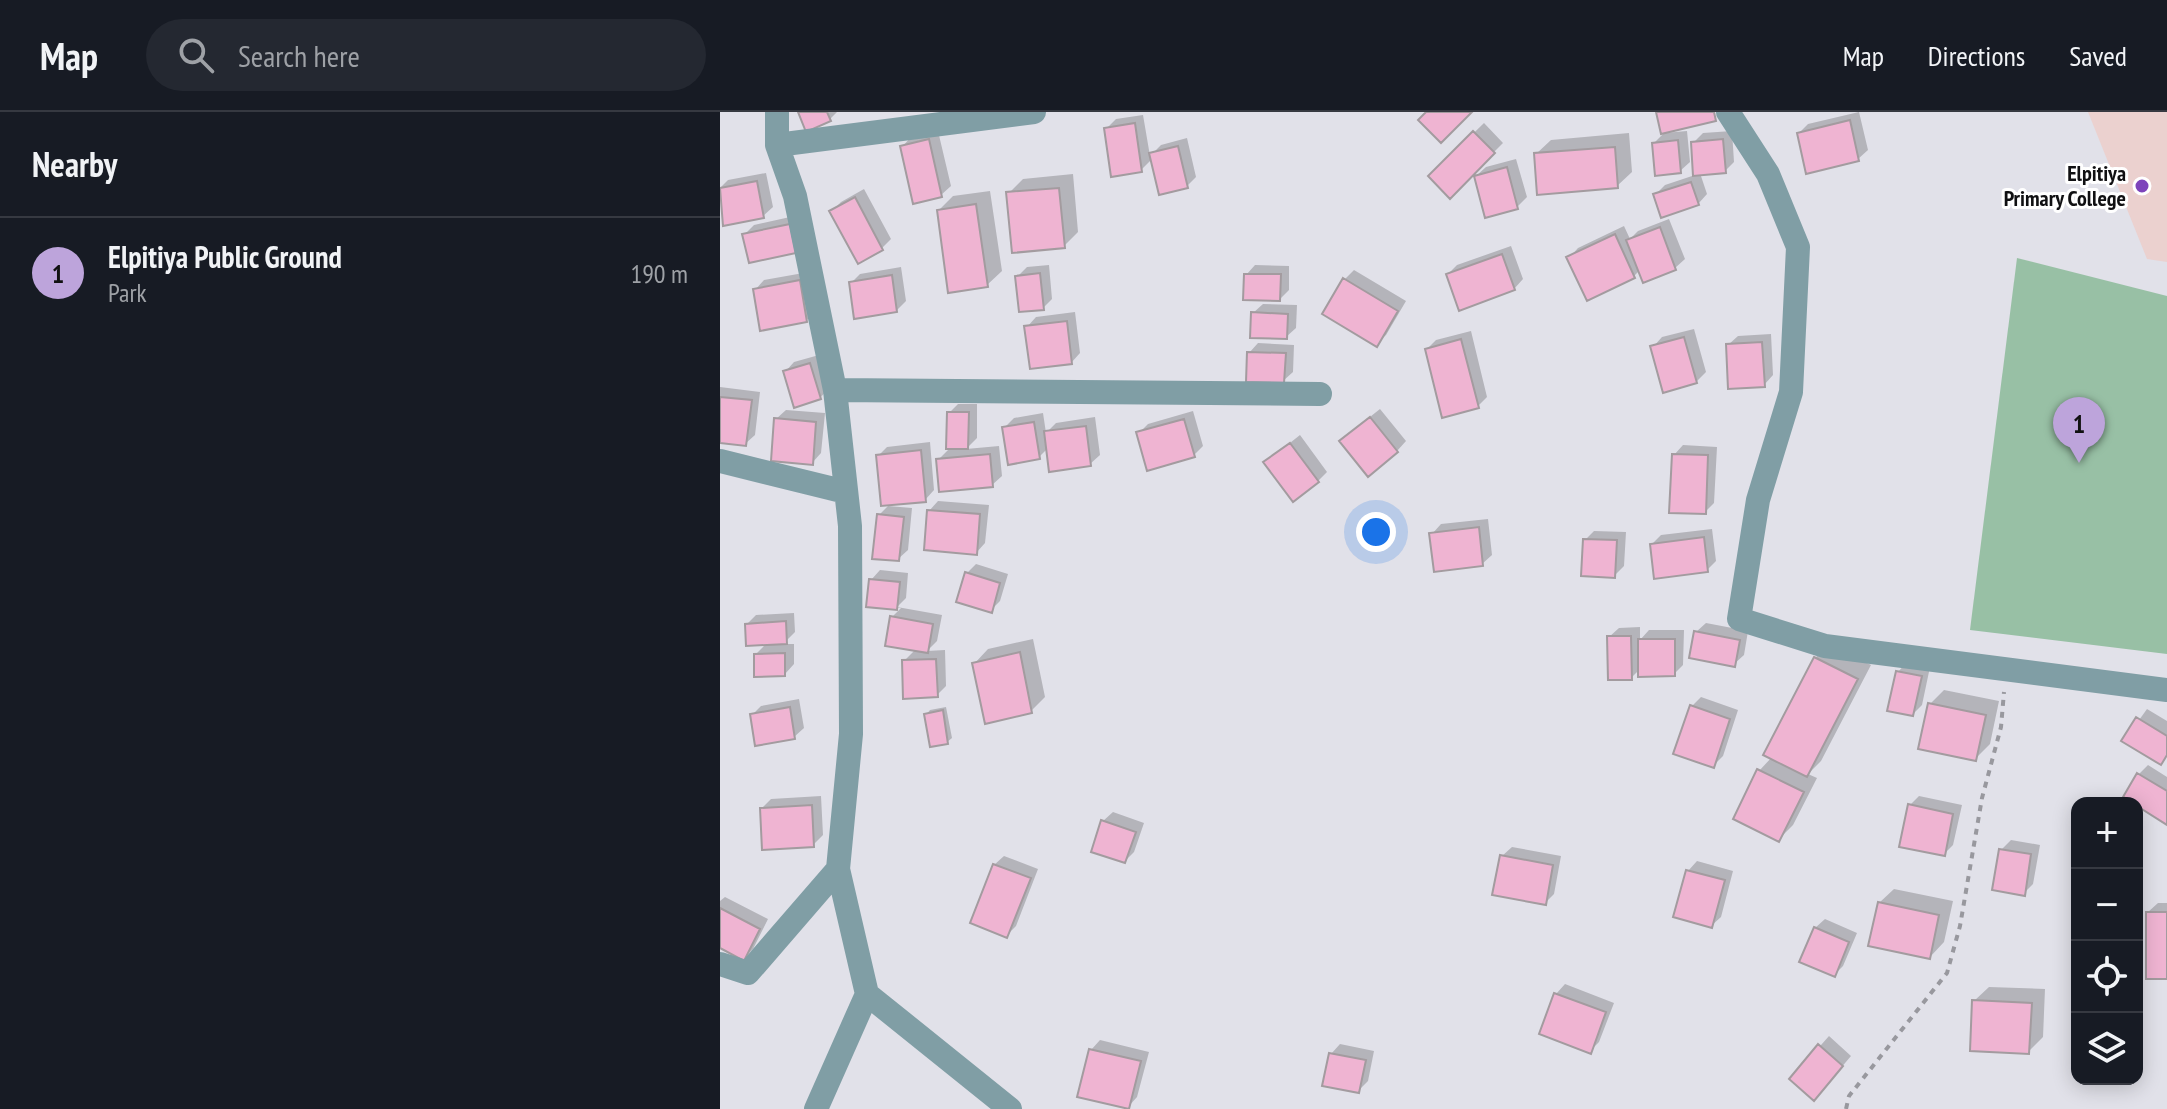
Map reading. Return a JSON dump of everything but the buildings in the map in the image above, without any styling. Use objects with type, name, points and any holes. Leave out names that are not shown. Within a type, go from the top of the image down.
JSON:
[{"type":"street","points":[[777,112],[777,145],[795,196],[835,390],[850,526],[851,734],[838,869],[867,994],[816,1109]]},
{"type":"street","points":[[777,145],[1034,112]]},
{"type":"street","points":[[1728,112],[1768,174],[1798,247],[1791,392],[1758,500],[1739,619],[1825,646],[2167,690]]},
{"type":"street","points":[[835,390],[1320,394]]},
{"type":"street","points":[[720,461],[846,492]]},
{"type":"street","points":[[720,964],[748,973],[838,869]]},
{"type":"street","points":[[867,994],[1010,1109]]},
{"type":"path","points":[[1846,1109],[1849,1096],[1947,973],[1960,926],[1982,798],[2001,727],[2006,669]]},
{"type":"shaded area","name":"Elpitiya Primary College","points":[[2088,112],[2167,112],[2167,262],[2147,259]]},
{"type":"green space","points":[[2017,258],[2167,296],[2167,654],[1970,630]]},
{"type":"place","name":"Elpitiya Primary College","points":[[2142,186]]},
{"type":"place","name":"Elpitiya Public Ground","points":[[2079,463]]}]
